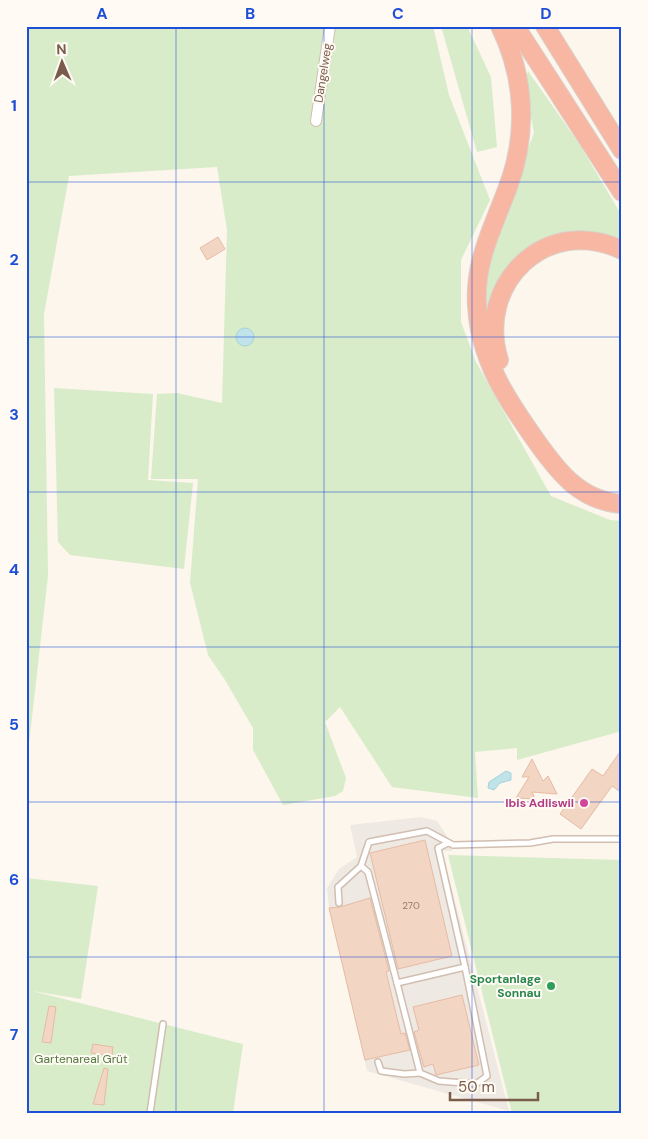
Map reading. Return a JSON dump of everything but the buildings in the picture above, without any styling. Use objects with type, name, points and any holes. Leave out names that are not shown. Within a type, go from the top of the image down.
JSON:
[{"type":"highway","points":[[500,26],[510,48],[518,78],[521,136],[512,176],[482,252],[476,299],[486,353],[499,386],[548,457],[566,479],[590,497],[622,504]]},
{"type":"highway","points":[[516,26],[622,192]]},
{"type":"highway","points":[[545,26],[622,150]]},
{"type":"highway","points":[[622,250],[602,243],[576,241],[558,244],[534,254],[516,270],[505,285],[497,302],[494,329],[498,355],[507,377],[563,458],[586,481],[601,489],[622,492]]},
{"type":"street","name":"Dangelweg","points":[[316,121],[330,26]]},
{"type":"lane","points":[[339,903],[338,887],[361,866],[369,842],[427,831],[452,845],[530,843],[553,839],[622,839]]},
{"type":"lane","points":[[378,1062],[381,1071],[404,1074],[420,1073],[439,1081],[476,1084],[487,1076],[438,848],[448,842]]},
{"type":"lane","points":[[361,866],[368,872],[420,1073]]},
{"type":"lane","points":[[397,983],[465,967]]},
{"type":"lane","points":[[150,1113],[163,1024]]},
{"type":"shaded area","points":[[421,817],[437,821],[453,845],[452,851],[442,851],[509,1111],[367,1071],[329,908],[327,888],[339,869],[357,857],[350,825]]},
{"type":"green space","points":[[26,26],[433,26],[449,95],[490,200],[461,260],[461,322],[476,362],[551,496],[610,520],[622,521],[622,679],[620,680],[622,731],[517,760],[517,748],[475,752],[478,798],[392,787],[340,707],[325,722],[346,778],[343,791],[335,796],[283,805],[253,750],[253,728],[208,655],[190,583],[198,479],[151,479],[157,394],[177,393],[222,403],[227,230],[217,167],[69,176],[44,314],[48,576],[26,770]]},
{"type":"green space","points":[[441,26],[467,26],[491,77],[497,147],[477,152]]},
{"type":"green space","points":[[528,71],[580,145],[622,216],[622,244],[547,239],[487,319],[482,292],[487,255],[534,133],[525,86]]},
{"type":"green space","points":[[54,388],[153,394],[148,480],[193,483],[184,569],[70,555],[58,542]]},
{"type":"green space","name":"Sportanlage Sonnau","points":[[448,855],[622,860],[622,1113],[512,1113]]},
{"type":"green space","name":"Gartenareal Grüt","points":[[26,878],[98,886],[81,999],[32,991],[243,1044],[233,1113],[26,1113]]},
{"type":"water","points":[[245,328],[251,331],[254,337],[251,343],[245,346],[239,343],[236,337],[239,331]]},
{"type":"water","points":[[506,771],[511,773],[511,780],[500,783],[494,790],[488,788],[489,782]]},
{"type":"place","name":"Ibis Adliswil","points":[[584,803]]},
{"type":"place","name":"Sportanlage Sonnau","points":[[551,986]]}]
